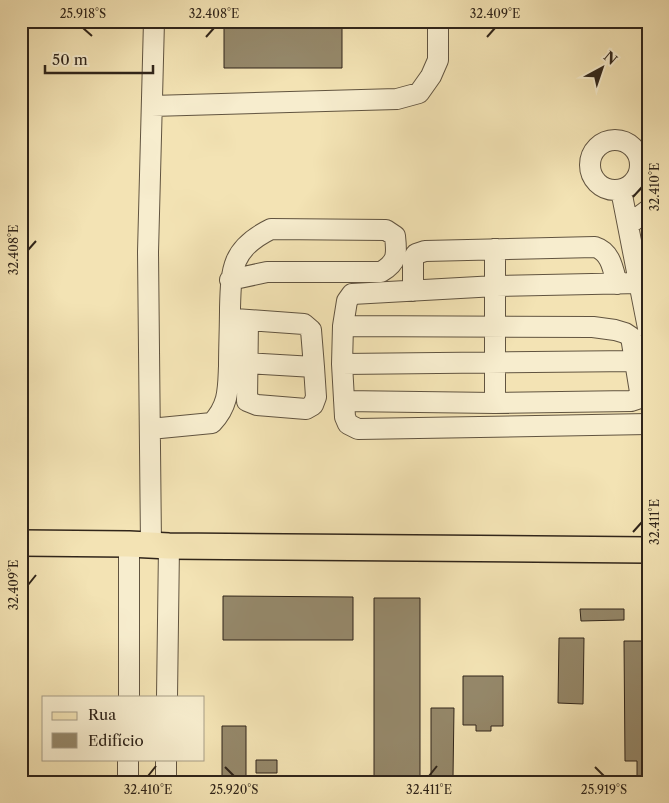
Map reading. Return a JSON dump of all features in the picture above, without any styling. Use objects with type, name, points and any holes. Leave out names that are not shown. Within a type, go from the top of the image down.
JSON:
[{"type":"main road","points":[[21,543],[648,550]]},
{"type":"lane","points":[[154,21],[148,252],[150,545],[167,696]]},
{"type":"lane","points":[[152,106],[397,99],[419,93],[431,76],[438,60],[438,21]]},
{"type":"lane","points":[[621,190],[648,328]]},
{"type":"lane","points":[[628,224],[648,210]]},
{"type":"lane","points":[[230,280],[267,272],[380,272],[391,266],[397,251],[395,236],[386,230],[271,229],[254,237],[240,253],[230,280],[247,363],[247,401],[257,405],[306,409],[313,405],[316,397],[311,330],[304,324],[239,319]]},
{"type":"lane","points":[[412,291],[413,259],[416,254],[425,251],[595,247],[601,249],[608,256],[617,284]]},
{"type":"lane","points":[[495,249],[495,403]]},
{"type":"lane","points":[[639,283],[496,286],[352,294],[347,301],[343,326],[344,402],[345,417],[348,424],[358,429],[648,424]]},
{"type":"lane","points":[[150,429],[212,423],[221,414],[228,395],[239,319]]},
{"type":"lane","points":[[343,326],[593,327],[615,330],[625,333],[631,338],[640,392],[637,399],[631,401],[495,403],[344,402]]},
{"type":"lane","points":[[342,364],[635,361]]},
{"type":"lane","points":[[247,363],[314,367]]},
{"type":"lane","points":[[128,696],[150,545]]},
{"type":"lane","points":[[128,760],[128,782]]},
{"type":"lane","points":[[166,760],[166,782]]},
{"type":"building","points":[[224,21],[342,21],[342,68],[224,68]]},
{"type":"building","points":[[223,596],[353,597],[353,640],[223,640]]},
{"type":"building","points":[[374,598],[420,598],[420,781],[374,781]]},
{"type":"building","points":[[580,609],[624,609],[624,620],[581,621]]},
{"type":"building","points":[[559,638],[584,638],[583,704],[558,703]]},
{"type":"building","points":[[624,641],[648,641],[648,778],[637,778],[637,761],[625,761]]},
{"type":"building","points":[[463,676],[503,676],[503,726],[491,726],[491,731],[476,731],[476,725],[463,725]]},
{"type":"building","points":[[431,708],[454,708],[453,778],[431,778]]},
{"type":"building","points":[[222,726],[246,726],[246,777],[222,777]]},
{"type":"building","points":[[256,760],[277,760],[277,773],[256,773]]}]
